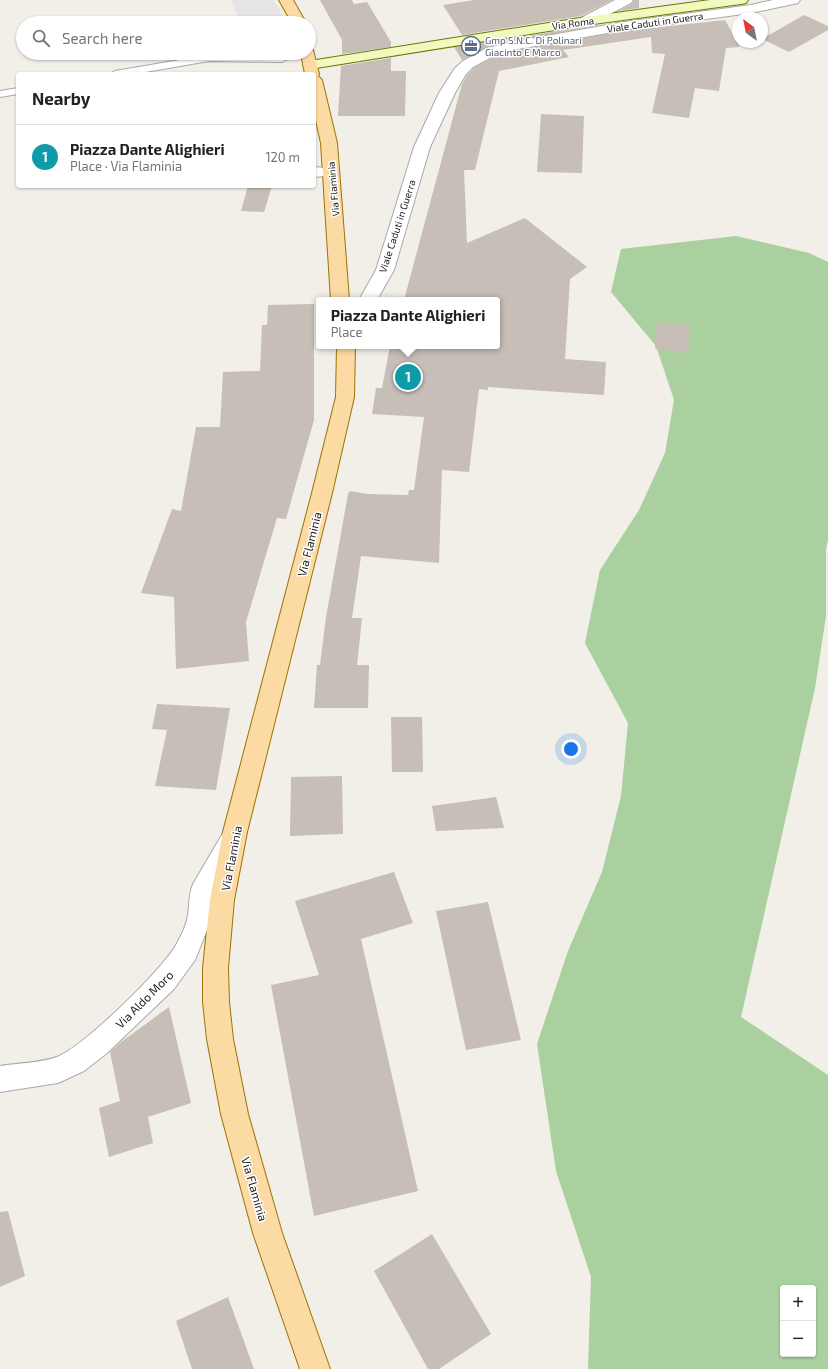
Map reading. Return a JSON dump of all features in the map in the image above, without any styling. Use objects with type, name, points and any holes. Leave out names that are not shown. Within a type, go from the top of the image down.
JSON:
[{"type":"main road","points":[[286,0],[295,16]]},
{"type":"main road","name":"Via Roma","points":[[310,64],[586,21],[741,0]]},
{"type":"main road","name":"Via Flaminia","points":[[316,88],[328,136],[340,297]]},
{"type":"main road","name":"Via Flaminia","points":[[315,1369],[275,1258],[253,1184],[235,1115],[219,1031],[216,1000],[219,924],[235,832],[331,459],[345,398],[346,349]]},
{"type":"street","points":[[586,21],[626,0]]},
{"type":"street","name":"Viale Caduti in Guerra","points":[[370,297],[384,270],[422,147],[460,71],[468,64],[492,51],[512,46],[624,26],[751,10],[793,0]]},
{"type":"street","points":[[316,172],[331,172]]},
{"type":"street","name":"Via Aldo Moro","points":[[0,1079],[58,1070],[75,1062],[98,1044],[165,981],[186,952],[199,920],[202,892],[235,832]]},
{"type":"lane","points":[[128,72],[197,60]]},
{"type":"lane","points":[[0,94],[16,91]]},
{"type":"green space","points":[[736,236],[809,253],[828,262],[828,540],[826,548],[826,616],[815,688],[741,1017],[828,1075],[828,1369],[588,1369],[591,1277],[556,1171],[537,1044],[568,951],[602,872],[621,796],[628,723],[585,643],[600,570],[639,510],[665,453],[674,400],[656,346],[611,292],[621,249]]},
{"type":"shaded area","points":[[231,0],[273,0],[283,16],[238,16]]},
{"type":"building","points":[[320,0],[352,0],[354,4],[367,2],[391,42],[391,47],[342,54],[342,40]]},
{"type":"building","points":[[474,0],[612,0],[581,16],[462,35],[443,5]]},
{"type":"building","points":[[634,0],[639,0],[639,8],[619,11],[632,4]]},
{"type":"building","points":[[804,15],[828,26],[828,30],[789,52],[768,42],[768,36]]},
{"type":"building","points":[[725,20],[732,33],[732,48],[726,48],[719,91],[695,88],[689,118],[652,113],[665,54],[652,53],[651,37],[563,50],[569,57],[499,71],[475,170],[464,170],[467,243],[525,218],[587,267],[570,279],[565,359],[606,362],[604,395],[488,387],[488,390],[479,389],[469,472],[442,470],[439,563],[361,556],[352,618],[362,618],[357,665],[369,665],[368,708],[314,708],[317,665],[320,665],[326,617],[348,494],[350,491],[368,494],[408,495],[409,490],[414,490],[424,417],[372,414],[376,388],[382,388],[389,349],[500,349],[500,297],[405,297],[462,84],[467,75],[474,68],[498,55],[624,31]]},
{"type":"building","points":[[604,24],[487,47],[462,60],[454,47]]},
{"type":"building","points":[[391,58],[391,71],[406,71],[405,116],[338,116],[341,66]]},
{"type":"building","points":[[541,114],[584,116],[582,173],[537,172]]},
{"type":"building","points":[[247,188],[271,188],[264,212],[241,211]]},
{"type":"building","points":[[314,304],[314,420],[286,519],[277,518],[246,622],[249,661],[176,669],[174,597],[141,593],[172,509],[181,511],[196,427],[220,427],[223,372],[260,371],[262,325],[267,325],[268,305]]},
{"type":"building","points":[[657,322],[690,325],[688,353],[655,349]]},
{"type":"building","points":[[157,704],[230,708],[216,790],[155,786],[167,730],[152,729]]},
{"type":"building","points":[[391,717],[422,717],[423,772],[392,772]]},
{"type":"building","points":[[342,776],[343,834],[290,836],[291,777]]},
{"type":"building","points":[[496,797],[504,828],[436,831],[432,806]]},
{"type":"building","points":[[394,872],[413,923],[361,939],[418,1191],[314,1216],[271,985],[319,975],[295,901]]},
{"type":"building","points":[[488,902],[521,1040],[466,1050],[436,911]]},
{"type":"building","points":[[169,1007],[191,1103],[148,1117],[153,1143],[109,1157],[99,1108],[120,1101],[110,1052],[121,1042]]},
{"type":"building","points":[[8,1211],[25,1276],[0,1287],[0,1212]]},
{"type":"building","points":[[432,1234],[491,1334],[439,1369],[428,1369],[374,1271]]},
{"type":"building","points":[[228,1297],[254,1369],[192,1369],[176,1321]]},
{"type":"place","name":"Gmp S.N.C. Di Polinari Giacinto E Marco","points":[[471,46]]},
{"type":"place","name":"Piazza Dante Alighieri","points":[[408,377]]}]
